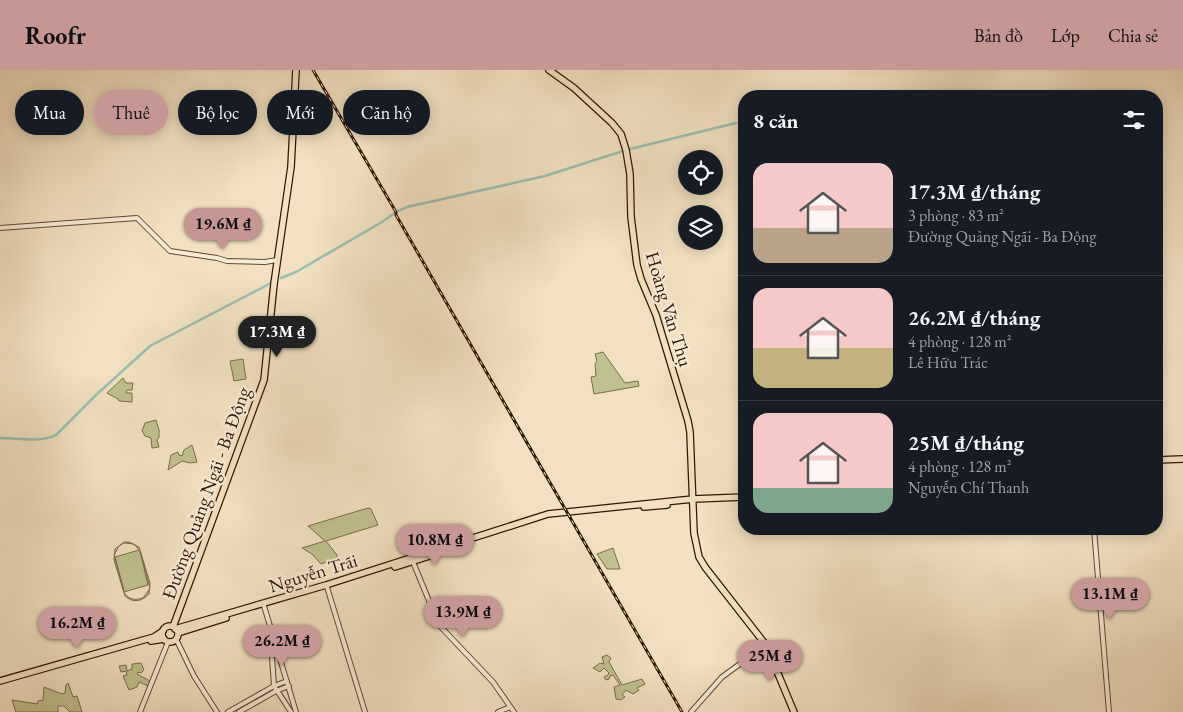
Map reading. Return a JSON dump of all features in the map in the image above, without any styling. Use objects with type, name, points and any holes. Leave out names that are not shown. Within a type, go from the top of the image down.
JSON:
[{"type":"main road","name":"Đường Quảng Ngãi - Ba Động","points":[[176,634],[262,385],[277,260],[292,158],[296,70]]},
{"type":"main road","name":"Hoàng Văn Thụ","points":[[549,70],[590,102],[621,134],[630,174],[631,217],[637,265],[656,315],[688,421],[694,533],[702,562],[766,644],[794,712]]},
{"type":"main road","points":[[1163,458],[1183,457]]},
{"type":"main road","name":"Nguyễn Trãi","points":[[176,634],[549,517],[693,500],[738,499]]},
{"type":"main road","points":[[0,683],[154,640],[172,642],[176,634],[168,627],[154,636],[105,653]]},
{"type":"main road","points":[[163,631],[166,641]]},
{"type":"street","points":[[0,228],[137,218],[170,251],[227,261],[265,262],[277,260]]},
{"type":"street","points":[[1094,535],[1109,712]]},
{"type":"street","points":[[413,560],[439,625],[493,682],[514,712]]},
{"type":"street","points":[[326,586],[365,712]]},
{"type":"street","points":[[264,605],[296,712]]},
{"type":"street","points":[[270,624],[274,686],[290,712]]},
{"type":"street","points":[[176,634],[194,676],[216,712]]},
{"type":"street","points":[[140,712],[166,641]]},
{"type":"street","points":[[691,712],[722,677],[766,644]]},
{"type":"street","points":[[271,649],[277,648]]},
{"type":"street","points":[[228,712],[274,686],[287,681]]},
{"type":"street","points":[[239,712],[276,691],[289,686]]},
{"type":"street","points":[[498,712],[510,706]]},
{"type":"green space","points":[[603,352],[625,383],[638,381],[639,386],[594,394],[591,377],[596,376],[595,364],[597,361],[595,354]]},
{"type":"green space","points":[[243,359],[246,379],[234,381],[230,361]]},
{"type":"green space","points":[[123,378],[126,383],[133,383],[132,390],[127,390],[126,393],[132,393],[132,402],[119,401],[107,393]]},
{"type":"green space","points":[[156,420],[159,430],[157,440],[159,447],[152,448],[151,438],[145,436],[142,431],[145,423]]},
{"type":"green space","points":[[192,445],[197,462],[182,461],[168,470],[171,455],[178,452],[182,456],[184,450]]},
{"type":"green space","points":[[368,508],[371,509],[378,525],[326,541],[337,555],[337,558],[321,564],[312,554],[302,548],[325,541],[308,526]]},
{"type":"green space","points":[[124,542],[133,544],[124,543],[119,546],[115,554],[115,549]]},
{"type":"green space","points":[[135,545],[139,547],[150,587],[140,551],[148,585],[124,592],[128,597],[136,599],[144,597],[149,589],[149,594],[143,599],[137,601],[125,596],[114,556],[124,591],[115,557],[139,550]]},
{"type":"green space","points":[[613,548],[620,569],[607,569],[597,554]]},
{"type":"green space","points":[[607,655],[611,658],[609,662],[622,685],[642,679],[645,684],[637,688],[639,690],[633,694],[626,690],[622,695],[625,697],[621,700],[616,699],[614,687],[620,685],[613,675],[606,680],[604,677],[609,673],[604,668],[600,672],[593,668],[600,663],[604,664],[602,657]]},
{"type":"green space","points":[[141,663],[144,670],[137,674],[150,681],[148,686],[139,682],[137,687],[129,690],[123,676],[127,675],[126,671],[121,672],[119,666],[126,665],[127,671],[132,669],[132,664]]},
{"type":"green space","points":[[68,683],[73,697],[77,696],[82,712],[70,712],[64,706],[58,706],[58,712],[16,712],[12,700],[37,704],[38,701],[43,700],[44,687],[62,694],[65,693]]},
{"type":"waterway","points":[[281,278],[296,272],[407,207],[545,176],[626,150],[736,123]]},
{"type":"waterway","points":[[0,438],[43,439],[56,435],[96,395],[150,346],[271,283]]},
{"type":"railway","points":[[313,70],[682,712]]}]
